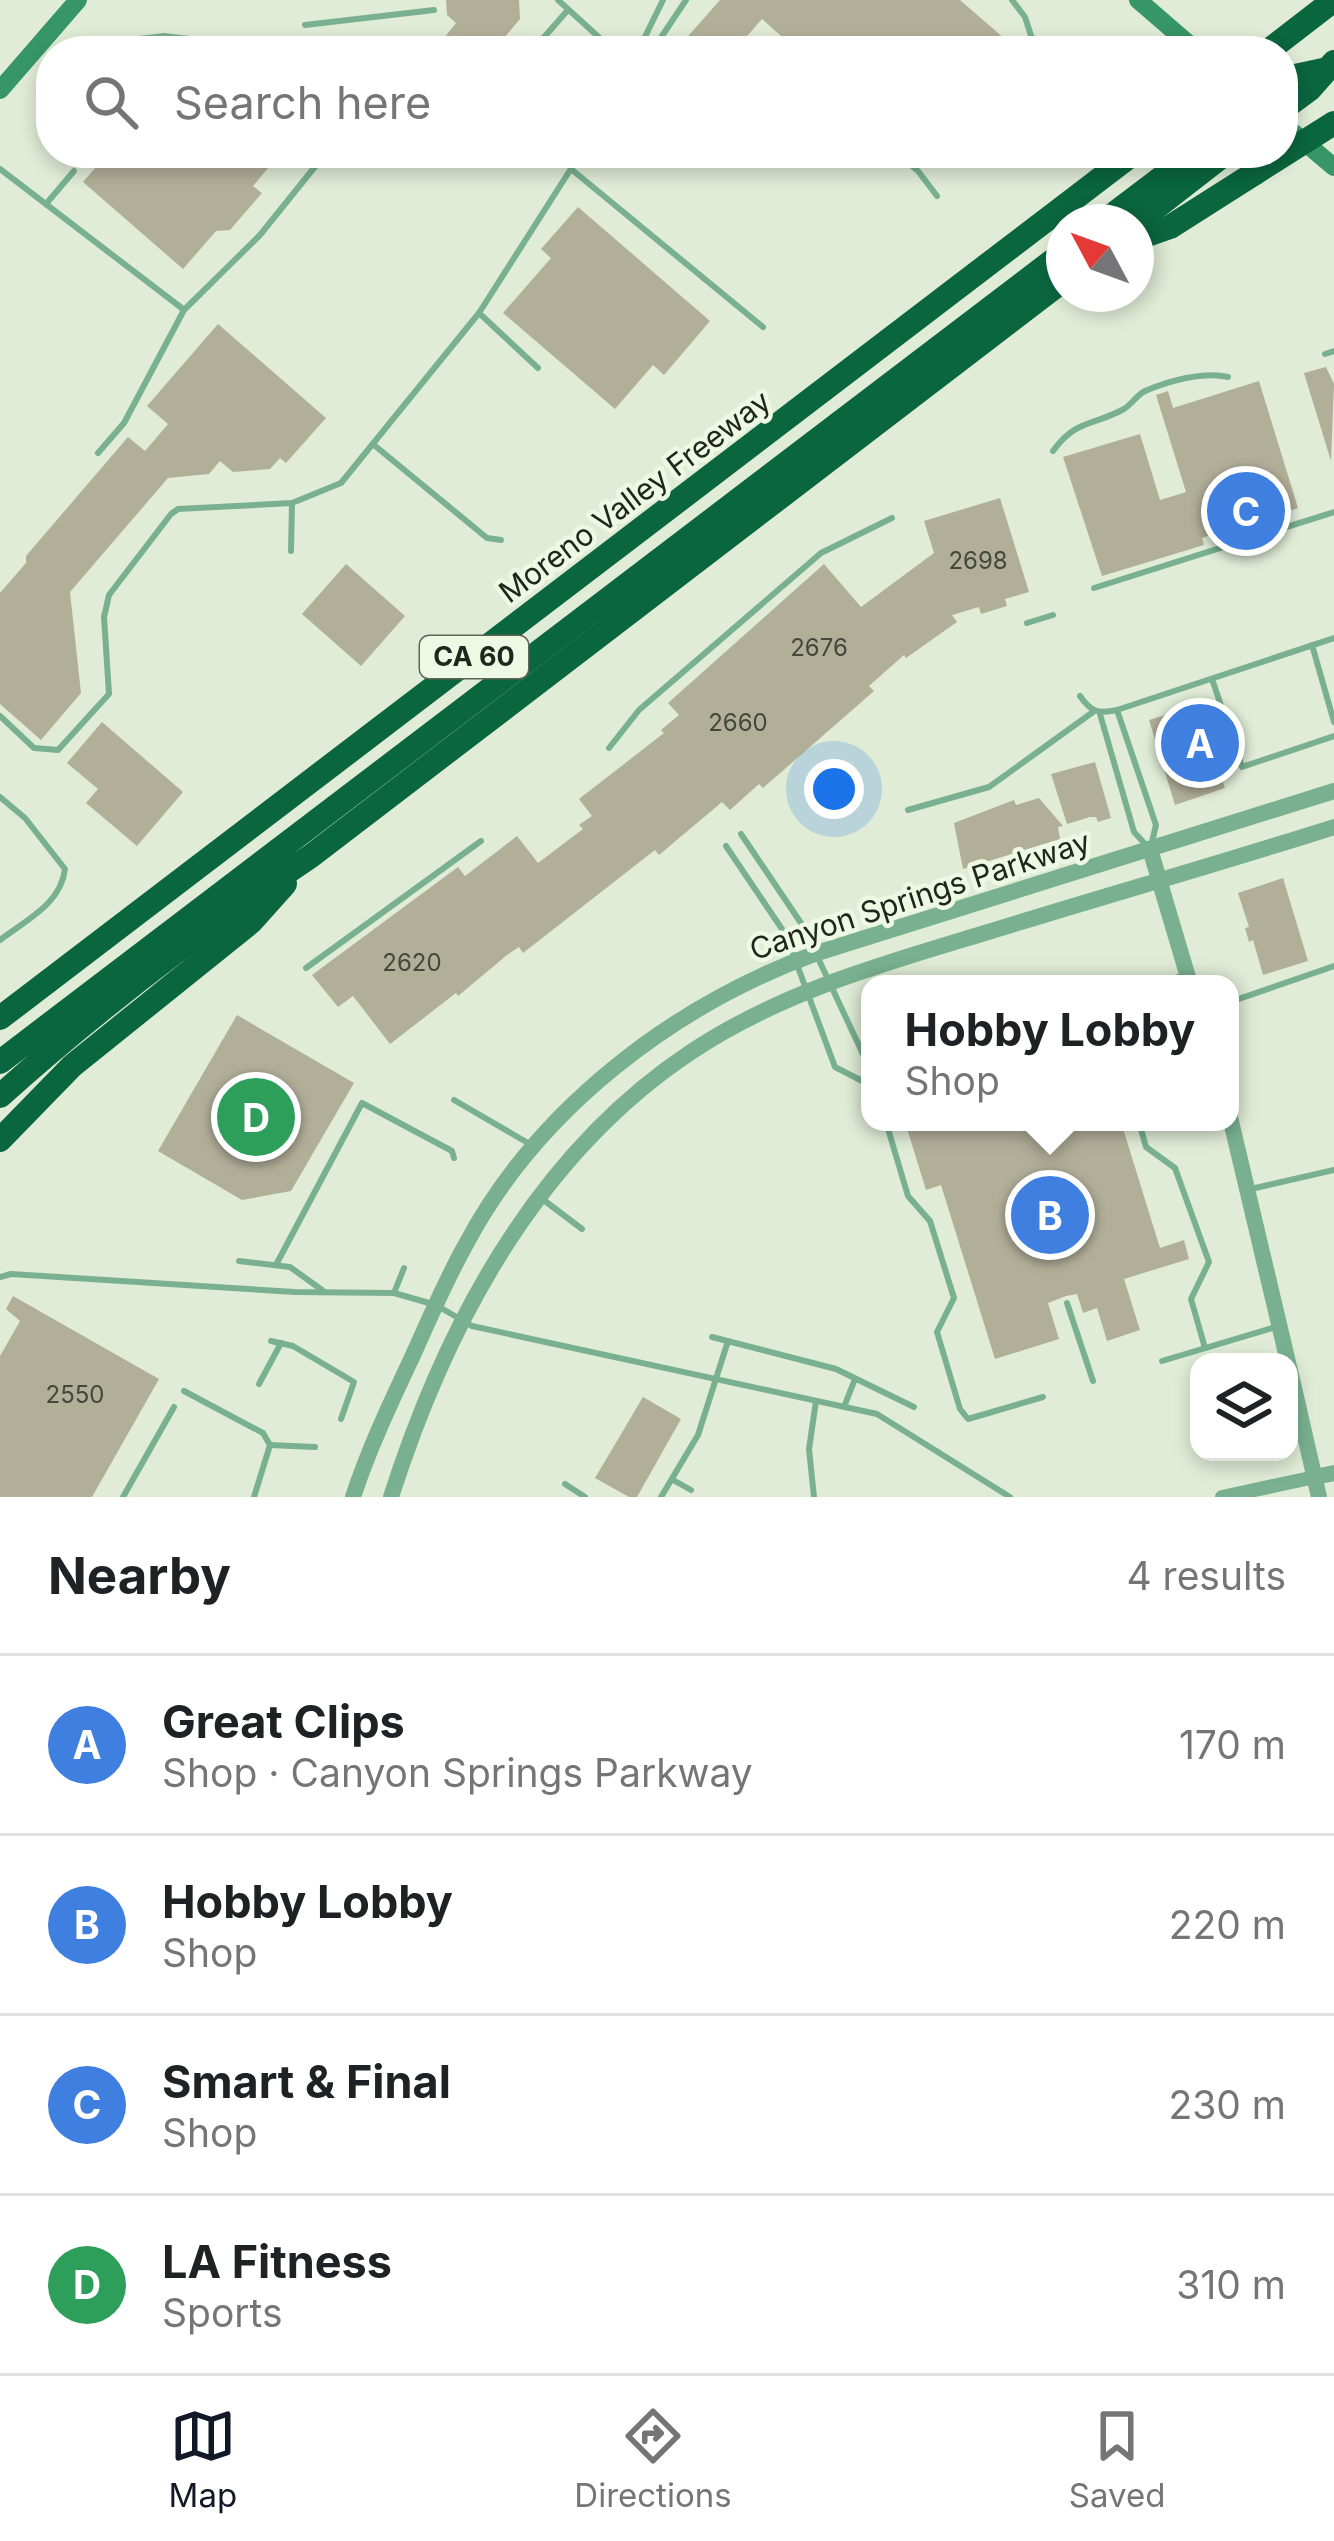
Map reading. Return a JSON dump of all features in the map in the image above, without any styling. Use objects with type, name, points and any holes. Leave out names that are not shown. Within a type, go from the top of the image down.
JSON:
[{"type":"highway","points":[[1282,36],[1312,0]]},
{"type":"highway","points":[[1288,36],[1334,0]]},
{"type":"highway","points":[[1298,146],[1334,123]]},
{"type":"highway","name":"Moreno Valley Freeway","points":[[0,1018],[1114,168]]},
{"type":"highway","points":[[1127,204],[1174,168]]},
{"type":"highway","points":[[1154,209],[1207,168]]},
{"type":"highway","points":[[1154,233],[1263,168]]},
{"type":"highway","points":[[0,1062],[1046,266]]},
{"type":"highway","name":"CA 60","points":[[0,1096],[238,905],[311,856],[1046,294]]},
{"type":"highway","points":[[0,1140],[72,1066],[251,922],[311,856]]},
{"type":"main road","points":[[47,36],[78,0]]},
{"type":"main road","points":[[1138,0],[1180,36]]},
{"type":"main road","points":[[0,90],[36,48]]},
{"type":"main road","points":[[1298,137],[1334,167]]},
{"type":"street","name":"Canyon Springs Parkway","points":[[353,1497],[466,1242],[535,1149],[582,1097],[637,1049],[696,1007],[817,952],[1334,791]]},
{"type":"street","name":"Canyon Springs Parkway","points":[[391,1497],[482,1281],[538,1196],[582,1144],[660,1074],[694,1050],[830,980],[1334,827]]},
{"type":"street","points":[[1150,850],[1188,975]]},
{"type":"street","points":[[1233,1131],[1286,1353]]},
{"type":"street","points":[[1298,1403],[1319,1497]]},
{"type":"street","points":[[1222,1497],[1334,1472]]},
{"type":"lane","points":[[557,0],[596,36]]},
{"type":"lane","points":[[645,36],[663,0]]},
{"type":"lane","points":[[662,36],[686,0]]},
{"type":"lane","points":[[1012,0],[1031,36]]},
{"type":"lane","points":[[305,25],[434,10]]},
{"type":"lane","points":[[545,36],[567,11]]},
{"type":"lane","points":[[98,453],[124,423],[184,310],[260,235],[314,168]]},
{"type":"lane","points":[[910,168],[937,196]]},
{"type":"lane","points":[[0,169],[184,310]]},
{"type":"lane","points":[[0,716],[34,748],[58,750],[109,694],[104,617],[109,595],[178,509],[292,503],[340,483],[479,313],[571,169],[763,327]]},
{"type":"lane","points":[[46,204],[74,172]]},
{"type":"lane","points":[[479,313],[538,368]]},
{"type":"lane","points":[[1324,354],[1334,351]]},
{"type":"lane","points":[[1053,451],[1082,422],[1126,408],[1142,392],[1212,373],[1228,377]]},
{"type":"lane","points":[[374,445],[488,538],[501,540]]},
{"type":"lane","points":[[291,551],[292,503]]},
{"type":"lane","points":[[1094,588],[1334,512]]},
{"type":"lane","points":[[609,748],[639,710],[820,554],[892,518]]},
{"type":"lane","points":[[1027,623],[1053,615]]},
{"type":"lane","points":[[908,810],[988,787],[1097,712],[1118,710],[1334,638]]},
{"type":"lane","points":[[1312,646],[1334,722]]},
{"type":"lane","points":[[1212,679],[1242,767],[1334,736]]},
{"type":"lane","points":[[1080,696],[1097,712],[1134,832],[1150,850]]},
{"type":"lane","points":[[1118,710],[1156,825],[1150,850]]},
{"type":"lane","points":[[0,797],[26,818],[65,869],[63,886],[46,906],[0,940]]},
{"type":"lane","points":[[741,834],[803,926],[861,1052]]},
{"type":"lane","points":[[306,968],[481,841]]},
{"type":"lane","points":[[726,846],[785,934],[835,1067],[861,1080]]},
{"type":"lane","points":[[1239,999],[1334,966]]},
{"type":"lane","points":[[454,1100],[519,1135],[535,1149]]},
{"type":"lane","points":[[277,1263],[362,1103],[452,1151],[454,1158]]},
{"type":"lane","points":[[889,1131],[908,1196],[930,1221],[954,1298],[937,1332],[960,1409],[968,1419],[1043,1396]]},
{"type":"lane","points":[[1141,1131],[1146,1147],[1175,1168],[1209,1262],[1190,1299],[1205,1348]]},
{"type":"lane","points":[[1248,1190],[1334,1170]]},
{"type":"lane","points":[[538,1196],[582,1229]]},
{"type":"lane","points":[[239,1261],[290,1267],[325,1292]]},
{"type":"lane","points":[[394,1292],[404,1268]]},
{"type":"lane","points":[[0,1277],[394,1292],[436,1305],[472,1326],[877,1414],[1010,1497]]},
{"type":"lane","points":[[1067,1303],[1093,1382]]},
{"type":"lane","points":[[1162,1361],[1280,1326]]},
{"type":"lane","points":[[712,1337],[836,1370],[914,1407]]},
{"type":"lane","points":[[271,1341],[353,1382],[341,1419]]},
{"type":"lane","points":[[661,1497],[698,1435],[728,1341]]},
{"type":"lane","points":[[259,1384],[281,1343]]},
{"type":"lane","points":[[844,1408],[855,1378]]},
{"type":"lane","points":[[184,1391],[263,1432],[270,1445],[254,1497]]},
{"type":"lane","points":[[814,1497],[809,1449],[815,1401]]},
{"type":"lane","points":[[123,1497],[174,1408]]},
{"type":"lane","points":[[270,1445],[315,1448]]},
{"type":"lane","points":[[672,1479],[691,1490]]},
{"type":"lane","points":[[565,1484],[585,1497]]},
{"type":"building","points":[[446,0],[519,0],[520,19],[506,36],[446,36],[456,23],[447,15]]},
{"type":"building","points":[[720,0],[960,0],[1002,36],[781,36],[762,19],[747,36],[688,36]]},
{"type":"building","points":[[95,168],[268,168],[253,186],[262,193],[230,230],[216,231],[183,269],[83,182]]},
{"type":"building","points":[[578,207],[710,321],[664,375],[653,365],[615,409],[503,313],[551,258],[541,249]]},
{"type":"building","points":[[218,324],[326,418],[286,463],[280,458],[270,469],[233,472],[220,461],[209,474],[168,478],[70,592],[81,693],[41,740],[0,704],[0,593],[128,437],[145,451],[168,424],[147,406]]},
{"type":"building","points":[[1326,367],[1334,384],[1331,461],[1304,373]]},
{"type":"building","points":[[1259,381],[1298,508],[1274,516],[1274,523],[1230,537],[1226,530],[1202,538],[1204,545],[1102,576],[1063,457],[1140,434],[1160,500],[1186,492],[1156,395],[1168,391],[1173,408]]},
{"type":"building","points":[[1000,498],[1029,592],[1005,599],[1007,606],[981,614],[979,607],[952,615],[957,622],[906,658],[904,655],[869,686],[874,691],[763,788],[759,784],[730,810],[722,802],[659,855],[655,850],[523,953],[519,947],[507,955],[390,1044],[353,996],[338,1007],[312,975],[458,867],[465,876],[517,836],[538,863],[583,829],[579,825],[592,816],[579,799],[664,733],[661,730],[679,715],[668,703],[824,564],[861,607],[934,553],[924,521]]},
{"type":"building","points":[[346,564],[405,616],[361,666],[302,614]]},
{"type":"building","points":[[1194,706],[1225,788],[1175,805],[1149,720]]},
{"type":"building","points":[[102,722],[183,792],[137,846],[86,803],[98,789],[67,763]]},
{"type":"building","points":[[1095,762],[1111,818],[1098,822],[1090,817],[1067,824],[1051,774]]},
{"type":"building","points":[[1039,798],[1063,826],[1058,827],[1060,839],[963,869],[954,823],[1014,800],[1016,805]]},
{"type":"building","points":[[1283,878],[1308,961],[1263,975],[1253,940],[1249,942],[1238,893]]},
{"type":"building","points":[[237,1015],[354,1083],[291,1191],[242,1200],[158,1151]]},
{"type":"building","points":[[908,1131],[1124,1131],[1160,1248],[1184,1240],[1189,1259],[1124,1279],[1140,1330],[1107,1341],[1097,1308],[1083,1313],[1077,1294],[1066,1296],[1048,1303],[1059,1339],[995,1359],[941,1185],[926,1190]]},
{"type":"building","points":[[13,1296],[159,1379],[92,1497],[0,1497],[0,1356],[20,1321],[6,1309]]},
{"type":"building","points":[[643,1397],[681,1419],[637,1497],[629,1497],[595,1478]]},
{"type":"place","name":"Smart & Final","points":[[1246,511]]},
{"type":"place","name":"Great Clips","points":[[1200,743]]},
{"type":"place","name":"LA Fitness","points":[[256,1117]]},
{"type":"place","name":"Hobby Lobby","points":[[1050,1215]]}]
